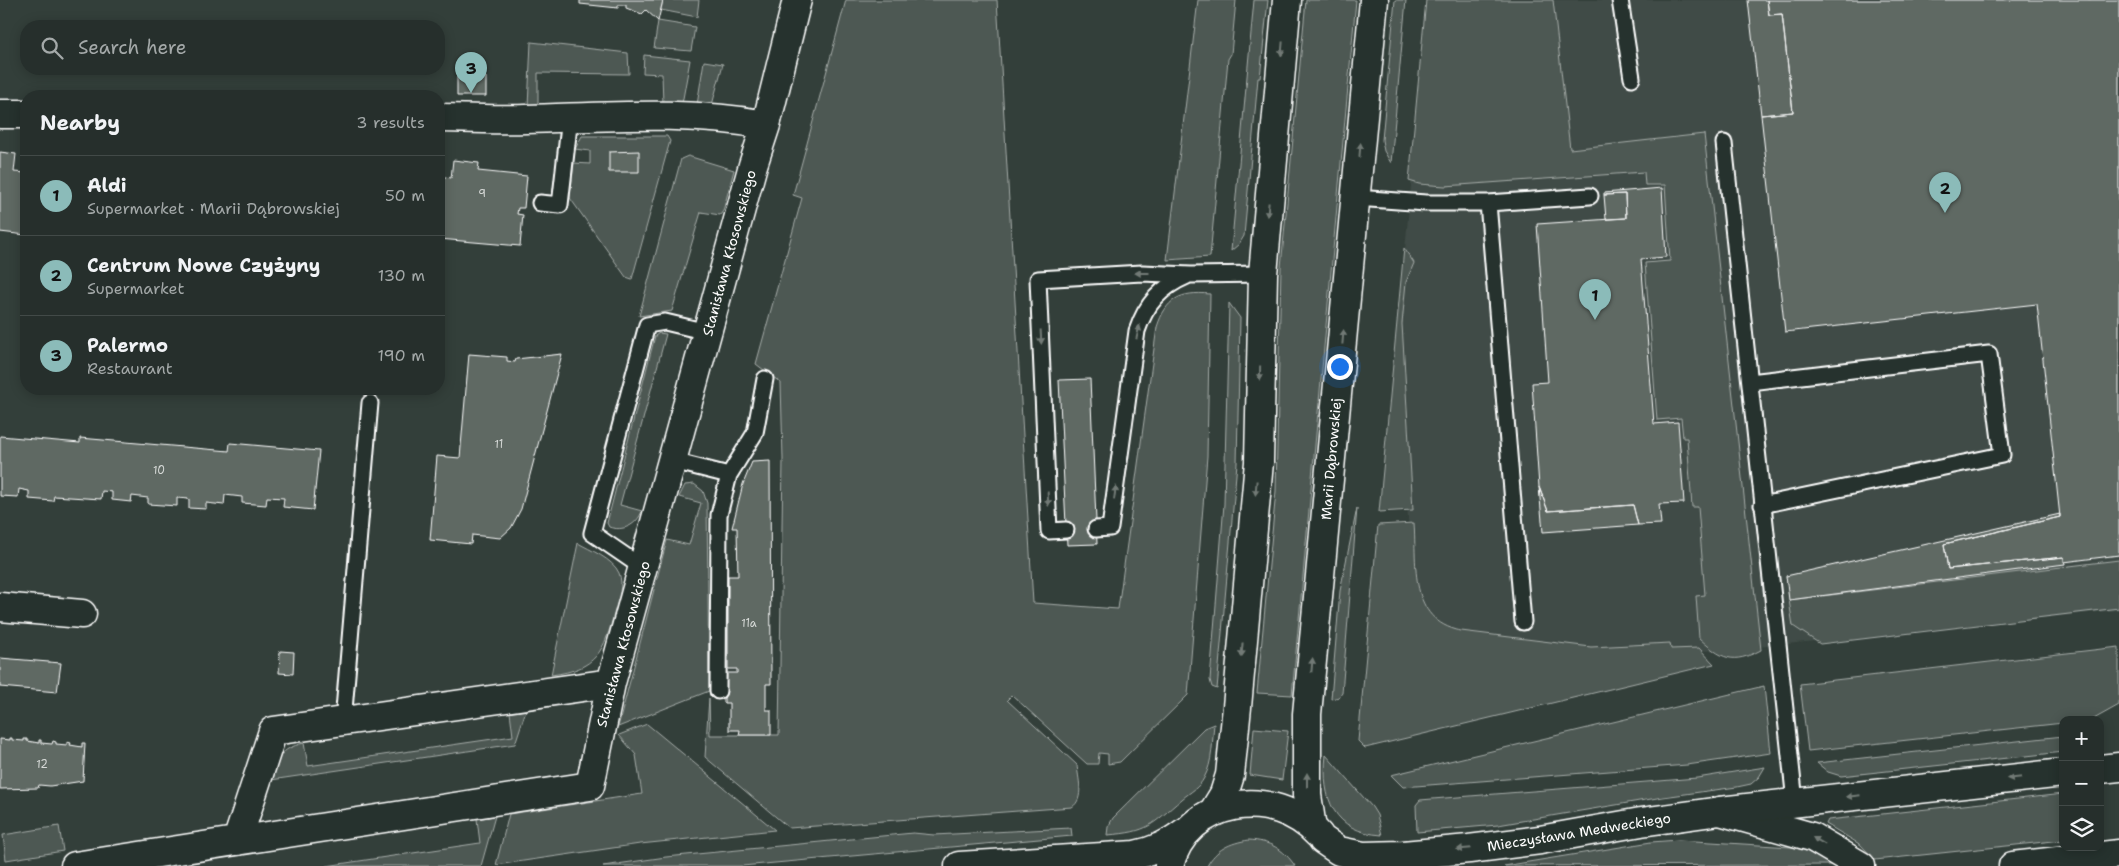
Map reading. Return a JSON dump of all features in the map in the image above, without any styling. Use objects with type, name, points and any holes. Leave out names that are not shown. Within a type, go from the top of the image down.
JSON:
[{"type":"street","name":"Stanisława Kłosowskiego","points":[[75,866],[590,786],[611,683],[753,165],[766,125],[797,0]]},
{"type":"street","points":[[958,866],[1136,855],[1161,848],[1214,812],[1224,794],[1230,775],[1237,708],[1258,462],[1263,274],[1287,0]]},
{"type":"street","name":"Marii Dąbrowskiej","points":[[1334,866],[1318,834],[1308,795],[1307,714],[1374,0]]},
{"type":"street","points":[[0,114],[20,114]]},
{"type":"street","points":[[445,118],[525,119],[684,115],[742,120],[766,125]]},
{"type":"street","points":[[0,607],[82,614]]},
{"type":"street","points":[[237,841],[273,731],[611,683]]},
{"type":"street","points":[[2104,769],[2119,767]]},
{"type":"street","name":"Mieczysława Medweckiego","points":[[1214,812],[1238,804],[1264,805],[1289,813],[1318,834],[1333,848],[1346,854],[1403,855],[1540,840],[1641,822],[1720,811],[2059,773]]},
{"type":"street","name":"Mieczysława Medweckiego","points":[[1720,811],[1812,837],[1862,866]]},
{"type":"street","points":[[1169,866],[1174,850],[1185,832]]},
{"type":"street","points":[[2014,866],[2119,854]]},
{"type":"lane","points":[[1620,0],[1632,78]]},
{"type":"lane","points":[[540,202],[560,205],[570,117]]},
{"type":"lane","points":[[1724,143],[1795,802]]},
{"type":"lane","points":[[1356,198],[1426,203],[1488,203],[1590,196]]},
{"type":"lane","points":[[1488,203],[1523,622]]},
{"type":"lane","points":[[1066,530],[1049,531],[1038,279],[1142,272],[1191,275],[1263,274]]},
{"type":"lane","points":[[1096,529],[1110,528],[1137,331],[1142,317],[1160,291],[1174,282],[1191,275]]},
{"type":"lane","points":[[643,568],[592,532],[646,325],[665,322],[707,332]]},
{"type":"lane","points":[[1750,382],[1989,354],[2002,455],[1762,505]]},
{"type":"lane","points":[[718,691],[719,515],[729,475],[755,433],[765,379]]},
{"type":"lane","points":[[343,722],[370,403]]},
{"type":"lane","points":[[672,461],[729,475]]},
{"type":"shaded area","points":[[663,0],[699,0],[697,17],[661,10]]},
{"type":"shaded area","points":[[846,0],[997,0],[1033,603],[1118,609],[1157,327],[1165,310],[1176,299],[1190,294],[1210,294],[1207,456],[1188,695],[1120,762],[1108,764],[1108,754],[1099,753],[1098,764],[1087,764],[1012,695],[1007,700],[1077,765],[1080,794],[1072,807],[789,828],[705,757],[709,698],[710,735],[779,735],[783,459],[781,383],[756,364],[802,198],[793,195]]},
{"type":"shaded area","points":[[1198,0],[1236,0],[1231,54],[1228,59],[1210,257],[1167,260]]},
{"type":"shaded area","points":[[1254,0],[1268,0],[1260,78],[1258,78],[1244,236],[1231,251]]},
{"type":"shaded area","points":[[1306,0],[1356,0],[1292,695],[1257,693],[1276,491],[1281,267]]},
{"type":"shaded area","points":[[1395,0],[1406,0],[1391,163],[1384,151],[1382,140]]},
{"type":"shaded area","points":[[1426,0],[1553,0],[1570,149],[1704,134],[1761,650],[1751,655],[1728,658],[1714,651],[1699,638],[1696,596],[1705,595],[1698,507],[1692,507],[1687,438],[1683,438],[1681,418],[1657,420],[1645,263],[1670,261],[1665,185],[1645,185],[1644,172],[1445,186],[1419,184],[1409,181]]},
{"type":"shaded area","points":[[1544,0],[2119,0],[2119,610],[1728,650],[1595,654],[1445,635],[1414,618],[1397,335],[1412,175]]},
{"type":"shaded area","points":[[658,21],[695,27],[691,51],[654,48]]},
{"type":"shaded area","points":[[531,42],[628,53],[629,74],[538,73],[538,102],[535,108],[528,107]]},
{"type":"shaded area","points":[[644,55],[690,60],[682,104],[663,104],[662,74],[643,73]]},
{"type":"shaded area","points":[[704,61],[723,64],[712,105],[697,105]]},
{"type":"shaded area","points":[[582,136],[667,136],[670,141],[632,279],[626,277],[570,198],[574,163],[590,164],[590,151],[575,149]]},
{"type":"shaded area","points":[[688,156],[734,170],[723,211],[720,215],[701,212],[672,311],[639,316],[681,159]]},
{"type":"shaded area","points":[[1404,248],[1414,263],[1406,282],[1402,324],[1413,510],[1379,512]]},
{"type":"shaded area","points":[[1229,303],[1240,318],[1237,463],[1217,689],[1212,687],[1210,680],[1224,504]]},
{"type":"shaded area","points":[[659,333],[666,334],[620,505],[642,511],[637,520],[629,526],[619,529],[609,527],[607,523],[655,336]]},
{"type":"shaded area","points":[[694,484],[703,491],[707,503],[709,691],[618,727],[667,540],[689,545],[701,503],[679,497],[685,485]]},
{"type":"shaded area","points":[[1357,508],[1342,693],[1339,697],[1331,699],[1340,591]]},
{"type":"shaded area","points":[[1414,523],[1416,573],[1419,589],[1424,603],[1432,615],[1444,625],[1461,631],[1591,647],[1670,643],[1671,649],[1699,648],[1714,664],[1365,748],[1358,741],[1378,525]]},
{"type":"shaded area","points":[[578,543],[612,563],[619,573],[621,582],[620,592],[607,637],[596,656],[589,663],[579,668],[551,675]]},
{"type":"shaded area","points":[[2119,560],[2119,608],[1820,644],[1793,626],[1789,600]]},
{"type":"shaded area","points":[[2119,647],[2119,705],[2099,716],[2059,716],[2059,723],[1808,751],[1800,684]]},
{"type":"shaded area","points":[[1764,686],[1771,753],[1687,765],[1403,787],[1391,775]]},
{"type":"shaded area","points":[[526,710],[515,744],[271,780],[278,760],[284,752],[296,745],[304,743],[308,766],[513,736],[510,712]]},
{"type":"shaded area","points":[[647,724],[775,830],[640,844],[496,865],[509,814],[642,794],[636,755],[619,735]]},
{"type":"shaded area","points":[[1214,724],[1212,752],[1207,772],[1200,785],[1149,826],[1132,832],[1107,835],[1108,827],[1113,818],[1204,728]]},
{"type":"shaded area","points":[[1254,728],[1288,731],[1282,780],[1250,775]]},
{"type":"shaded area","points":[[2059,736],[2059,752],[1841,776],[1828,772],[1817,763]]},
{"type":"shaded area","points":[[1326,755],[1372,807],[1377,815],[1382,835],[1366,833],[1352,827],[1342,820],[1334,810],[1326,786]]},
{"type":"shaded area","points":[[1765,767],[1759,777],[1751,784],[1737,787],[1663,797],[1498,825],[1417,832],[1416,805],[1420,800],[1697,778]]},
{"type":"shaded area","points":[[2059,794],[2059,840],[1875,860],[1861,845],[1826,824],[1828,820]]},
{"type":"shaded area","points":[[495,816],[481,866],[326,866],[480,843],[477,819]]},
{"type":"shaded area","points":[[59,826],[63,851],[6,860],[3,835]]},
{"type":"shaded area","points":[[1071,828],[1072,836],[742,866],[603,866],[666,857],[913,833],[934,835]]},
{"type":"shaded area","points":[[1249,840],[1263,842],[1275,847],[1286,855],[1295,866],[1207,866],[1219,851],[1236,843]]},
{"type":"shaded area","points":[[1679,840],[1791,847],[1804,850],[1832,865],[1504,866],[1651,842]]},
{"type":"building","points":[[580,0],[663,0],[658,21],[646,10],[642,14],[626,8],[626,5],[618,5],[618,8],[580,4]]},
{"type":"building","points":[[1748,0],[1767,0],[1769,15],[1782,14],[1793,112],[1761,115]]},
{"type":"building","points":[[1767,0],[2119,0],[2119,555],[2064,562],[2064,557],[1948,569],[1944,544],[2060,517],[2037,304],[1785,332],[1761,115],[1793,112],[1782,14],[1769,15]]},
{"type":"building","points":[[457,77],[486,77],[486,96],[457,96]]},
{"type":"building","points":[[639,151],[639,172],[609,172],[609,152]]},
{"type":"building","points":[[0,152],[16,154],[14,172],[20,172],[20,234],[0,232]]},
{"type":"building","points":[[453,160],[479,163],[478,171],[527,176],[524,208],[518,208],[517,214],[523,215],[520,246],[445,240],[445,177],[451,178]]},
{"type":"building","points":[[1662,188],[1666,257],[1641,259],[1654,424],[1678,422],[1684,503],[1659,504],[1661,524],[1638,525],[1633,505],[1548,511],[1539,487],[1532,383],[1548,382],[1537,224],[1626,218],[1625,194],[1604,195],[1604,193]]},
{"type":"building","points":[[1625,194],[1626,218],[1606,219],[1604,195]]},
{"type":"building","points":[[469,354],[507,357],[507,361],[515,362],[516,359],[562,354],[521,509],[511,528],[500,538],[472,535],[471,544],[430,540],[437,456],[460,458]]},
{"type":"building","points":[[1090,379],[1097,544],[1067,545],[1059,380]]},
{"type":"building","points":[[0,436],[80,443],[80,438],[229,451],[230,443],[319,451],[313,510],[283,507],[284,498],[267,497],[266,505],[242,503],[242,497],[225,495],[224,505],[206,503],[206,509],[189,508],[189,499],[177,498],[177,506],[148,504],[148,498],[132,496],[131,502],[112,500],[112,492],[102,491],[101,499],[54,496],[53,501],[29,499],[29,491],[19,489],[18,497],[0,496]]},
{"type":"building","points":[[770,461],[771,684],[766,684],[766,710],[771,710],[771,735],[739,735],[740,730],[729,730],[729,703],[724,703],[724,673],[737,673],[737,669],[728,669],[728,576],[738,576],[737,528],[732,528],[743,484],[752,462]]},
{"type":"building","points":[[1539,487],[1548,511],[1633,505],[1638,525],[1543,532]]},
{"type":"building","points":[[2060,514],[2060,517],[1944,544],[1948,569],[2064,557],[2065,564],[1789,600],[1786,576]]},
{"type":"building","points":[[280,651],[294,652],[293,674],[279,673]]},
{"type":"building","points":[[0,658],[61,663],[57,692],[0,687]]},
{"type":"building","points":[[10,738],[12,740],[24,741],[24,739],[27,739],[27,741],[39,743],[39,740],[41,740],[41,743],[52,744],[53,741],[56,744],[67,745],[67,742],[71,743],[70,745],[82,747],[82,743],[85,743],[83,781],[50,786],[39,785],[38,788],[0,789],[0,739],[10,740]]},
{"type":"place","name":"Palermo","points":[[471,93]]},
{"type":"place","name":"Centrum Nowe Czyżyny","points":[[1945,213]]},
{"type":"place","name":"Aldi","points":[[1595,320]]}]
